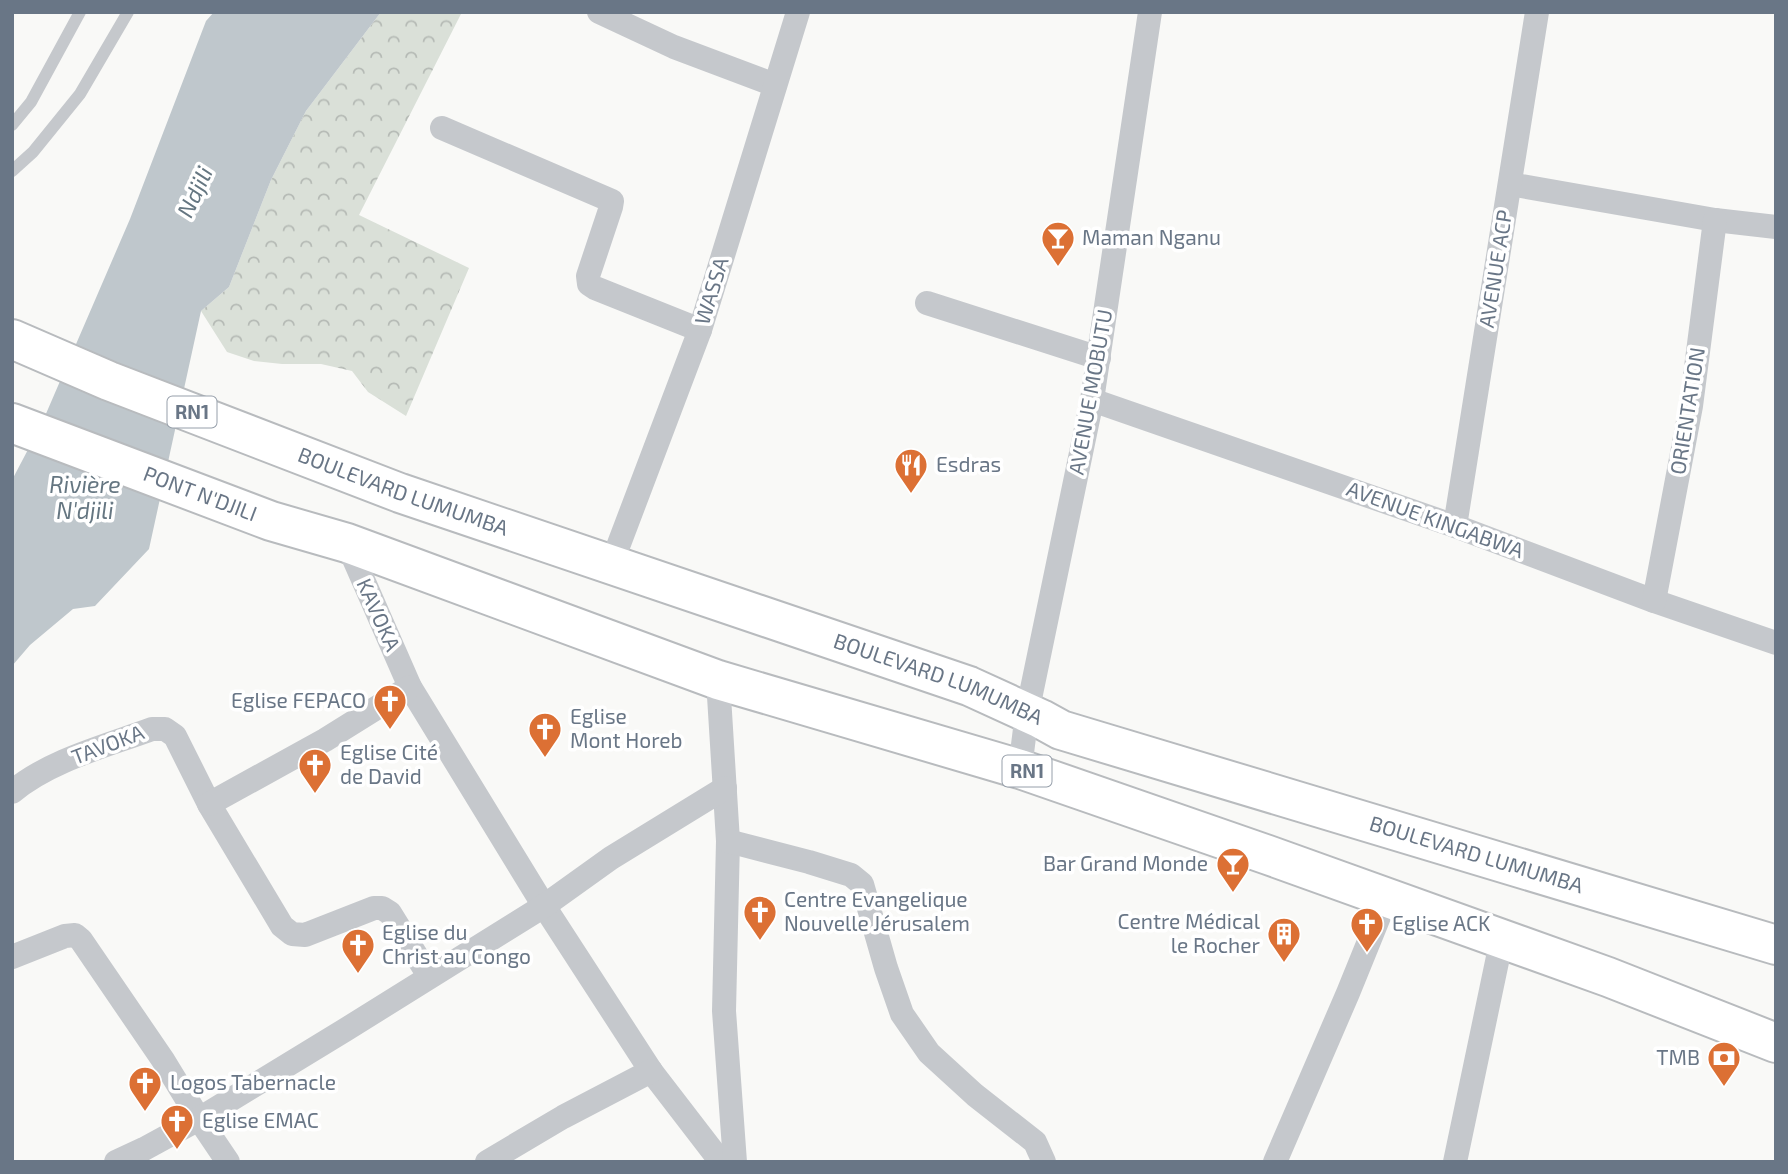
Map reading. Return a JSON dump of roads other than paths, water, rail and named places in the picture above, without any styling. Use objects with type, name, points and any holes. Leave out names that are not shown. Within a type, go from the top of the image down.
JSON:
[{"type":"highway","name":"BOULEVARD LUMUMBA","points":[[12,339],[109,381],[400,493],[969,686],[1061,730],[1776,945]]},
{"type":"highway","name":"PONT N'DJILI","points":[[12,423],[271,521],[347,543]]},
{"type":"highway","name":"RN1","points":[[347,543],[718,680],[1020,769],[1387,897],[1608,976],[1776,1043]]},
{"type":"street","points":[[599,12],[674,47],[775,85]]},
{"type":"street","name":"WASSA","points":[[611,565],[700,330],[798,12]]},
{"type":"street","name":"AVENUE MOBUTU","points":[[1020,769],[1027,713],[1092,400],[1150,12]]},
{"type":"street","name":"AVENUE ACP","points":[[1455,526],[1537,12]]},
{"type":"street","points":[[442,128],[612,201],[588,276],[589,284],[700,330]]},
{"type":"street","points":[[1510,184],[1715,220],[1776,227]]},
{"type":"street","name":"ORIENTATION","points":[[1654,601],[1691,406],[1715,220]]},
{"type":"street","points":[[927,303],[1099,358]]},
{"type":"street","name":"AVENUE KINGABWA","points":[[1092,400],[1455,526],[1654,601],[1776,643]]},
{"type":"street","name":"KAVOKA","points":[[347,543],[410,687],[544,906],[651,1071],[722,1162]]},
{"type":"street","points":[[718,680],[728,841],[724,1011],[735,1162]]},
{"type":"street","points":[[209,804],[325,740],[410,687]]},
{"type":"street","name":"TAVOKA","points":[[12,792],[52,766],[152,729],[165,729],[175,736],[209,804],[282,926],[292,934],[305,935],[374,908],[383,908],[390,913],[429,976]]},
{"type":"street","points":[[116,1162],[199,1119],[345,1030],[544,906],[611,858],[725,788]]},
{"type":"street","points":[[728,841],[851,875],[862,884],[902,1014],[929,1053],[975,1095],[1035,1142],[1045,1162]]},
{"type":"street","points":[[1275,1162],[1387,897]]},
{"type":"street","points":[[12,957],[65,936],[75,935],[81,940],[163,1060],[228,1162]]},
{"type":"street","points":[[1455,1162],[1502,938]]},
{"type":"street","points":[[487,1162],[563,1117],[651,1071]]},
{"type":"lane","points":[[12,125],[31,102],[80,12]]},
{"type":"lane","points":[[12,171],[33,152],[80,94],[128,12]]},
{"type":"water","name":"Rivière N'djili","points":[[214,12],[381,12],[306,111],[271,180],[229,287],[201,311],[149,549],[95,606],[73,609],[30,645],[12,666],[12,480],[42,423],[130,219],[206,21]]},
{"type":"place","name":"Maman Nganu","points":[[1058,268]]},
{"type":"place","name":"Esdras","points":[[911,495]]},
{"type":"place","name":"Eglise FEPACO","points":[[390,731]]},
{"type":"place","name":"Eglise Mont Horeb","points":[[545,759]]},
{"type":"place","name":"Eglise Cité de David","points":[[315,795]]},
{"type":"place","name":"Bar Grand Monde","points":[[1233,894]]},
{"type":"place","name":"Centre Evangelique Nouvelle Jérusalem","points":[[760,942]]},
{"type":"place","name":"Eglise ACK","points":[[1367,954]]},
{"type":"place","name":"Centre Médical le Rocher","points":[[1284,964]]},
{"type":"place","name":"Eglise du Christ au Congo","points":[[358,975]]},
{"type":"place","name":"TMB","points":[[1724,1088]]},
{"type":"place","name":"Logos Tabernacle","points":[[145,1113]]},
{"type":"place","name":"Eglise EMAC","points":[[177,1151]]},
{"type":"water label","name":"Ndjili","points":[[195,192]]}]
